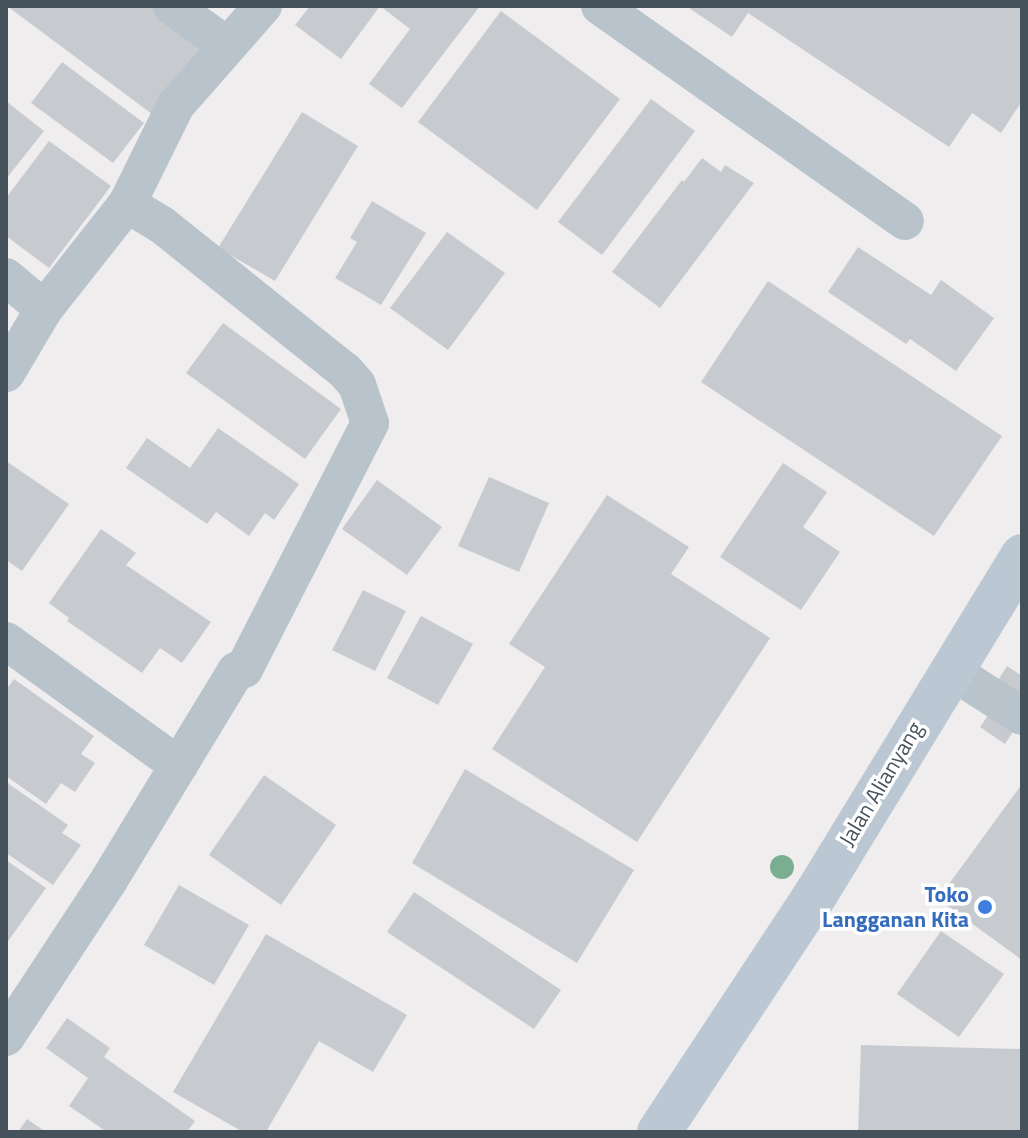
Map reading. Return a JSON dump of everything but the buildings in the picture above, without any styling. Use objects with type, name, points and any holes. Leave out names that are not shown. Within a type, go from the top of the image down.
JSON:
[{"type":"street","points":[[172,6],[226,45]]},
{"type":"street","points":[[6,373],[44,309],[127,204],[176,105],[263,6]]},
{"type":"street","points":[[600,6],[905,221]]},
{"type":"street","points":[[6,1037],[236,671],[244,669],[370,423],[357,385],[345,371],[162,225],[127,204]]},
{"type":"street","points":[[6,277],[44,309]]},
{"type":"street","name":"Jalan Alianyang","points":[[659,1132],[816,894],[1022,556]]},
{"type":"street","points":[[6,641],[179,766]]},
{"type":"street","points":[[950,670],[1022,716]]},
{"type":"place","name":"Toko Langganan Kita","points":[[985,907]]}]
